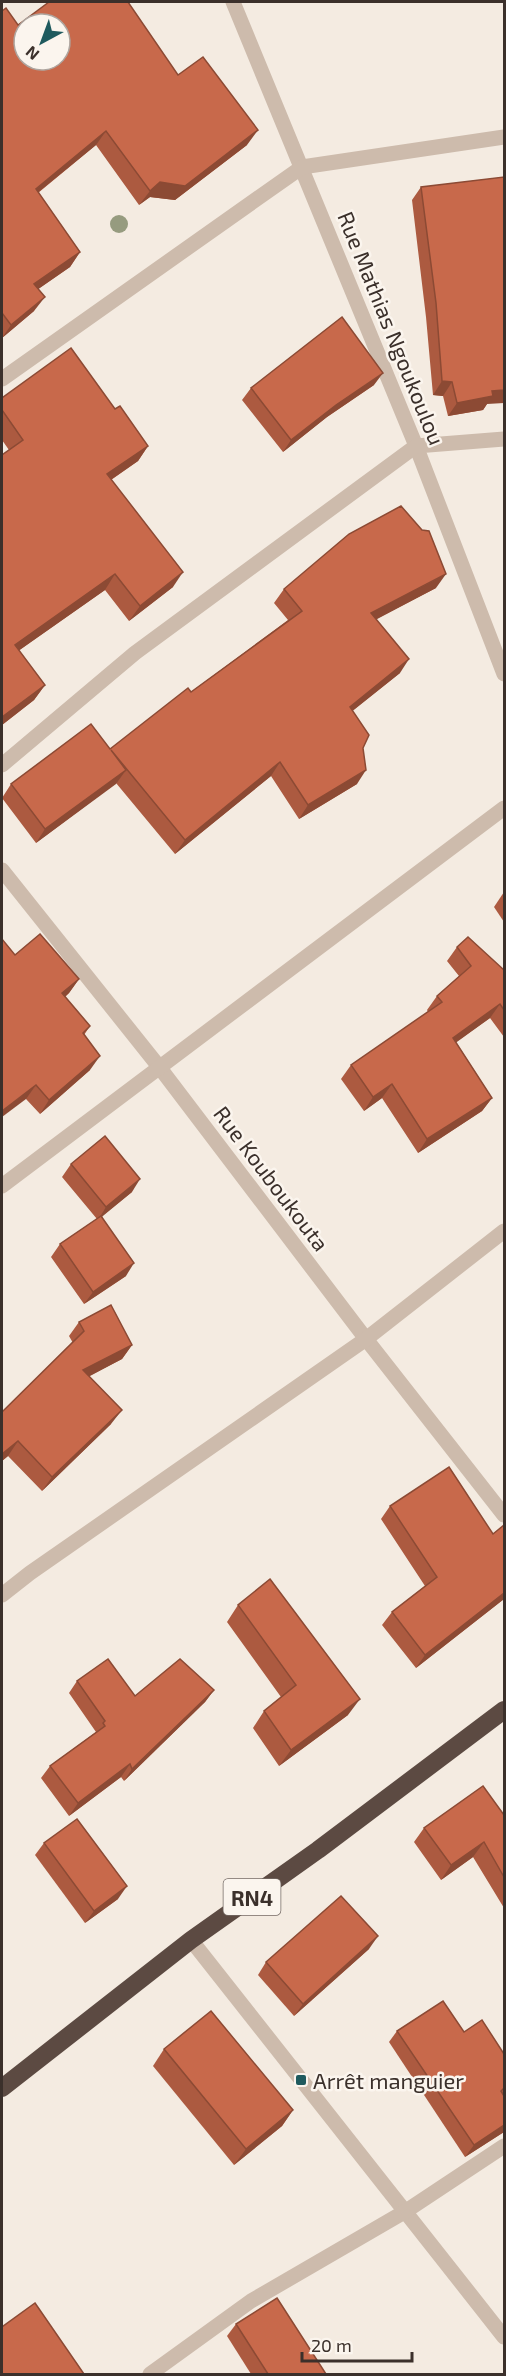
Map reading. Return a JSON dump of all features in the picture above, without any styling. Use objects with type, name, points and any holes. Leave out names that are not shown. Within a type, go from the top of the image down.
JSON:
[{"type":"highway","name":"RN4","points":[[2,2088],[191,1940],[318,1850],[504,1710]]},
{"type":"street","name":"Rue Mathias Ngoukoulou","points":[[233,2],[416,446],[504,674]]},
{"type":"street","points":[[2,379],[302,167],[504,137]]},
{"type":"street","points":[[2,765],[135,653],[416,446],[504,439]]},
{"type":"street","points":[[2,1186],[504,808]]},
{"type":"street","name":"Rue Kouboukouta","points":[[2,870],[160,1068],[366,1339],[504,1515]]},
{"type":"street","points":[[2,1595],[30,1573],[366,1339],[504,1231]]},
{"type":"street","points":[[191,1940],[504,2337]]},
{"type":"street","points":[[150,2374],[251,2301],[405,2211],[504,2146]]},
{"type":"building","points":[[49,2],[128,2],[178,75],[203,57],[258,130],[185,186],[160,182],[150,191],[106,131],[36,189],[80,252],[34,284],[45,297],[11,325],[2,313],[2,11],[6,8],[12,16],[12,72],[72,72],[72,12],[36,12]]},
{"type":"building","points":[[504,177],[504,390],[492,391],[493,396],[457,403],[452,382],[442,381],[436,303],[421,187]]},
{"type":"building","points":[[342,317],[383,373],[336,405],[291,440],[251,388]]},
{"type":"building","points":[[71,348],[115,409],[120,406],[148,446],[107,474],[183,572],[140,606],[115,574],[15,645],[45,685],[2,717],[2,455],[23,440],[2,410],[2,398]]},
{"type":"building","points":[[401,506],[422,530],[429,531],[446,574],[371,613],[409,659],[350,707],[369,735],[363,748],[366,770],[308,805],[280,762],[185,840],[111,750],[126,770],[45,829],[11,784],[91,724],[110,749],[188,688],[191,692],[302,611],[284,589],[349,534]]},
{"type":"building","points":[[40,934],[79,979],[62,993],[90,1026],[83,1033],[100,1056],[49,1100],[36,1085],[2,1111],[2,939],[15,955]]},
{"type":"building","points":[[468,937],[504,970],[504,1010],[500,1004],[453,1038],[492,1098],[427,1139],[392,1084],[373,1097],[351,1065],[442,1002],[437,996],[471,966],[457,947]]},
{"type":"building","points":[[105,1136],[140,1179],[106,1207],[71,1164]]},
{"type":"building","points":[[101,1216],[134,1263],[93,1292],[60,1244]]},
{"type":"building","points":[[111,1305],[132,1345],[83,1370],[122,1410],[52,1477],[18,1441],[2,1454],[2,1412],[84,1331],[79,1322]]},
{"type":"building","points":[[449,1467],[493,1534],[504,1525],[504,1593],[425,1655],[392,1612],[437,1577],[390,1506]]},
{"type":"building","points":[[270,1579],[360,1699],[291,1750],[264,1711],[296,1685],[238,1605]]},
{"type":"building","points":[[108,1659],[135,1696],[180,1659],[214,1690],[132,1769],[130,1764],[78,1803],[50,1766],[105,1726],[103,1723],[105,1721],[77,1681]]},
{"type":"building","points":[[483,1786],[504,1815],[504,1877],[484,1842],[451,1865],[424,1828]]},
{"type":"building","points":[[77,1819],[127,1886],[94,1911],[44,1843]]},
{"type":"building","points":[[341,1896],[378,1936],[303,2004],[266,1962]]},
{"type":"building","points":[[443,2001],[464,2032],[482,2020],[504,2054],[504,2088],[501,2091],[504,2096],[504,2125],[474,2145],[397,2031]]},
{"type":"building","points":[[211,2011],[293,2110],[246,2149],[164,2049]]},
{"type":"building","points":[[277,2298],[326,2374],[268,2374],[236,2324]]},
{"type":"building","points":[[35,2303],[84,2374],[2,2374],[2,2327]]},
{"type":"place","name":"Arrêt manguier","points":[[301,2080]]}]
